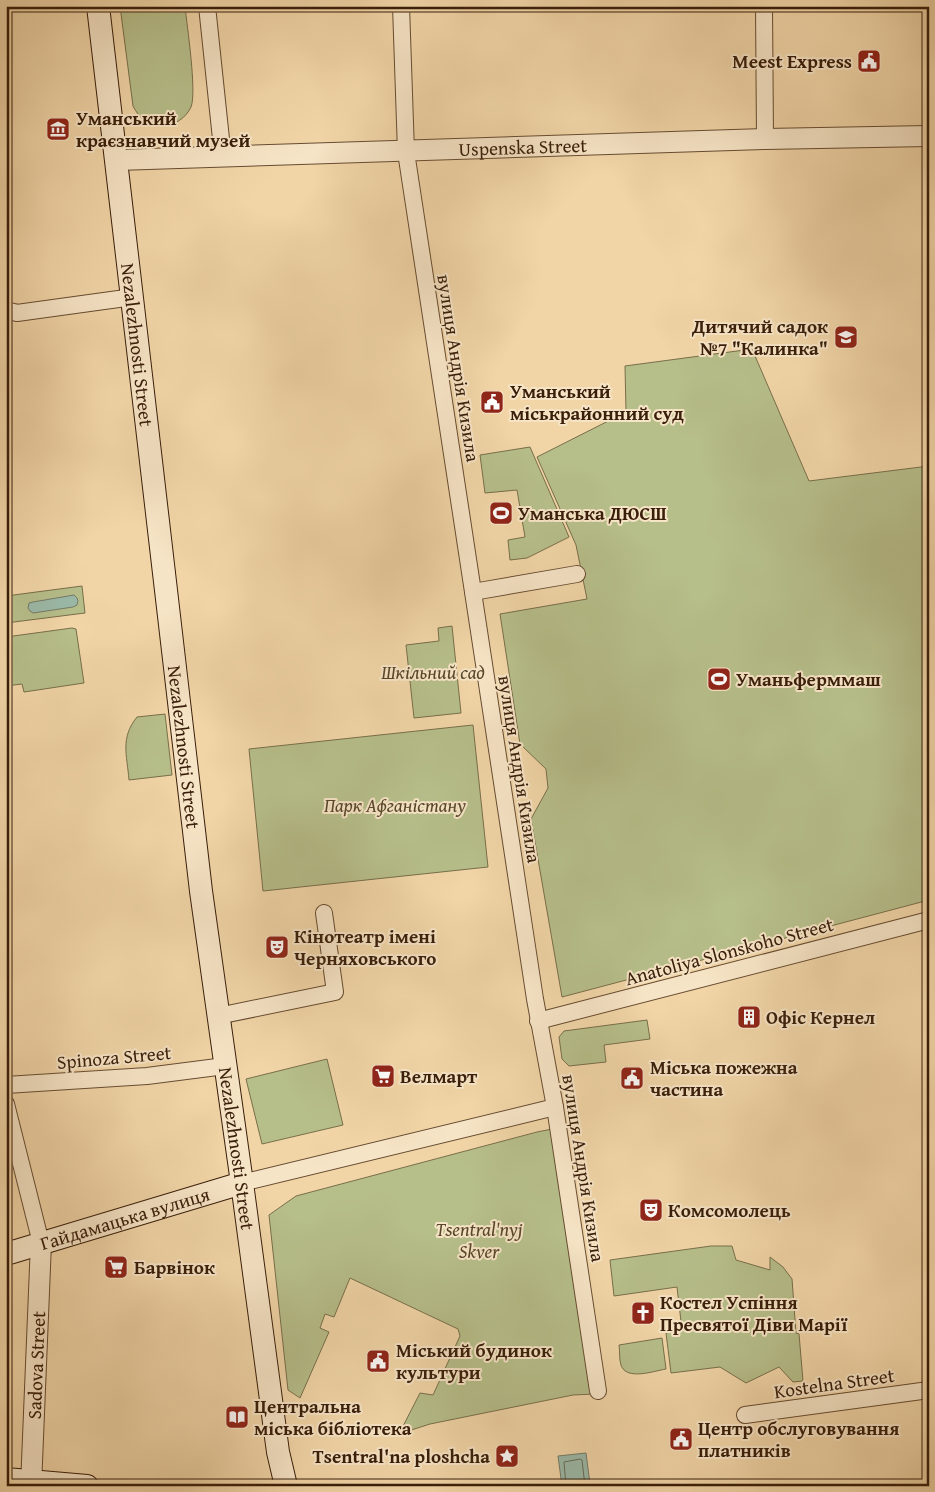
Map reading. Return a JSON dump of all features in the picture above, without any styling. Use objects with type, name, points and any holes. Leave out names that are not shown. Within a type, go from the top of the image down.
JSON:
[{"type":"main road","name":"Nezalezhnosti Street","points":[[98,6],[201,891],[278,1452],[286,1486]]},
{"type":"main road","name":"Гайдамацька вулиця","points":[[6,1254],[242,1183]]},
{"type":"main road","points":[[6,1479],[32,1483],[87,1486]]},
{"type":"street","points":[[207,6],[223,158]]},
{"type":"street","name":"вулиця Андрія Кизила","points":[[401,6],[406,152],[538,1021],[554,1107],[598,1391]]},
{"type":"street","points":[[764,6],[765,139]]},
{"type":"street","name":"Uspenska Street","points":[[117,160],[765,139],[929,136]]},
{"type":"street","points":[[6,310],[17,313],[133,297]]},
{"type":"street","points":[[473,592],[577,574]]},
{"type":"street","points":[[218,1016],[335,992],[324,913]]},
{"type":"street","name":"Anatoliya Slonskoho Street","points":[[538,1021],[929,920]]},
{"type":"street","name":"Spinoza Street","points":[[6,1086],[147,1076],[225,1066]]},
{"type":"street","points":[[6,1104],[42,1244]]},
{"type":"street","points":[[242,1183],[554,1107]]},
{"type":"street","name":"Sadova Street","points":[[32,1483],[42,1244]]},
{"type":"street","name":"Kostelna Street","points":[[745,1415],[929,1390]]},
{"type":"green space","points":[[120,6],[185,6],[193,99],[189,111],[176,122],[163,126],[153,125],[141,118],[133,106]]},
{"type":"green space","name":"Уманьферммаш","points":[[752,349],[809,481],[929,466],[929,900],[562,997],[531,819],[548,788],[546,769],[520,744],[500,614],[587,599],[576,545],[537,457],[626,412],[625,366]]},
{"type":"green space","points":[[530,447],[569,537],[527,558],[510,560],[508,540],[525,537],[517,490],[485,493],[480,455]]},
{"type":"green space","points":[[82,586],[85,613],[6,623],[6,596]]},
{"type":"green space","name":"Шкільний сад","points":[[452,626],[461,713],[414,718],[406,645],[439,641],[438,628]]},
{"type":"green space","points":[[76,629],[84,683],[24,692],[22,684],[6,686],[6,637]]},
{"type":"green space","points":[[165,714],[172,775],[129,780],[126,755],[128,732],[137,717]]},
{"type":"green space","name":"Парк Афганістану","points":[[473,725],[488,867],[263,891],[249,749]]},
{"type":"green space","points":[[647,1020],[650,1039],[604,1045],[606,1062],[569,1066],[562,1059],[559,1037],[564,1031]]},
{"type":"green space","points":[[327,1059],[343,1125],[262,1144],[246,1079]]},
{"type":"green space","name":"Tsentral'nyj Skver","points":[[552,1129],[595,1394],[573,1395],[430,1424],[399,1434],[420,1393],[433,1395],[460,1336],[458,1329],[350,1278],[334,1317],[325,1314],[320,1328],[329,1332],[300,1398],[288,1390],[269,1215],[296,1196]]},
{"type":"green space","points":[[711,1246],[732,1246],[736,1260],[770,1270],[770,1257],[783,1267],[792,1279],[796,1333],[799,1334],[803,1381],[793,1382],[779,1367],[746,1383],[720,1367],[671,1373],[666,1333],[682,1330],[677,1287],[614,1296],[610,1260]]},
{"type":"green space","points":[[662,1338],[666,1369],[641,1374],[628,1373],[624,1370],[620,1363],[619,1345]]},
{"type":"water","points":[[74,595],[78,601],[77,605],[73,607],[33,613],[28,608],[29,603]]},
{"type":"water","points":[[586,1453],[590,1484],[562,1486],[558,1456]]},
{"type":"place","name":"Meest Express","points":[[869,61]]},
{"type":"place","name":"Уманський краєзнавчий музей","points":[[58,129]]},
{"type":"place","name":"Дитячий садок №7 \"Калинка\"","points":[[846,337]]},
{"type":"place","name":"Уманський міськрайонний суд","points":[[492,402]]},
{"type":"place","name":"Уманська ДЮСШ","points":[[501,513]]},
{"type":"place","name":"Уманьферммаш","points":[[719,679]]},
{"type":"place","name":"Кінотеатр імені Черняховського","points":[[277,947]]},
{"type":"place","name":"Офіс Кернел","points":[[749,1017]]},
{"type":"place","name":"Велмарт","points":[[383,1076]]},
{"type":"place","name":"Міська пожежна частина","points":[[632,1078]]},
{"type":"place","name":"Комсомолець","points":[[651,1210]]},
{"type":"place","name":"Барвінок","points":[[116,1267]]},
{"type":"place","name":"Костел Успіння Пресвятої Діви Марії","points":[[643,1313]]},
{"type":"place","name":"Міський будинок культури","points":[[378,1361]]},
{"type":"place","name":"Центральна міська бібліотека","points":[[237,1417]]},
{"type":"place","name":"Центр обслуговування платників","points":[[681,1439]]},
{"type":"place","name":"Tsentral'na ploshcha","points":[[507,1456]]}]
